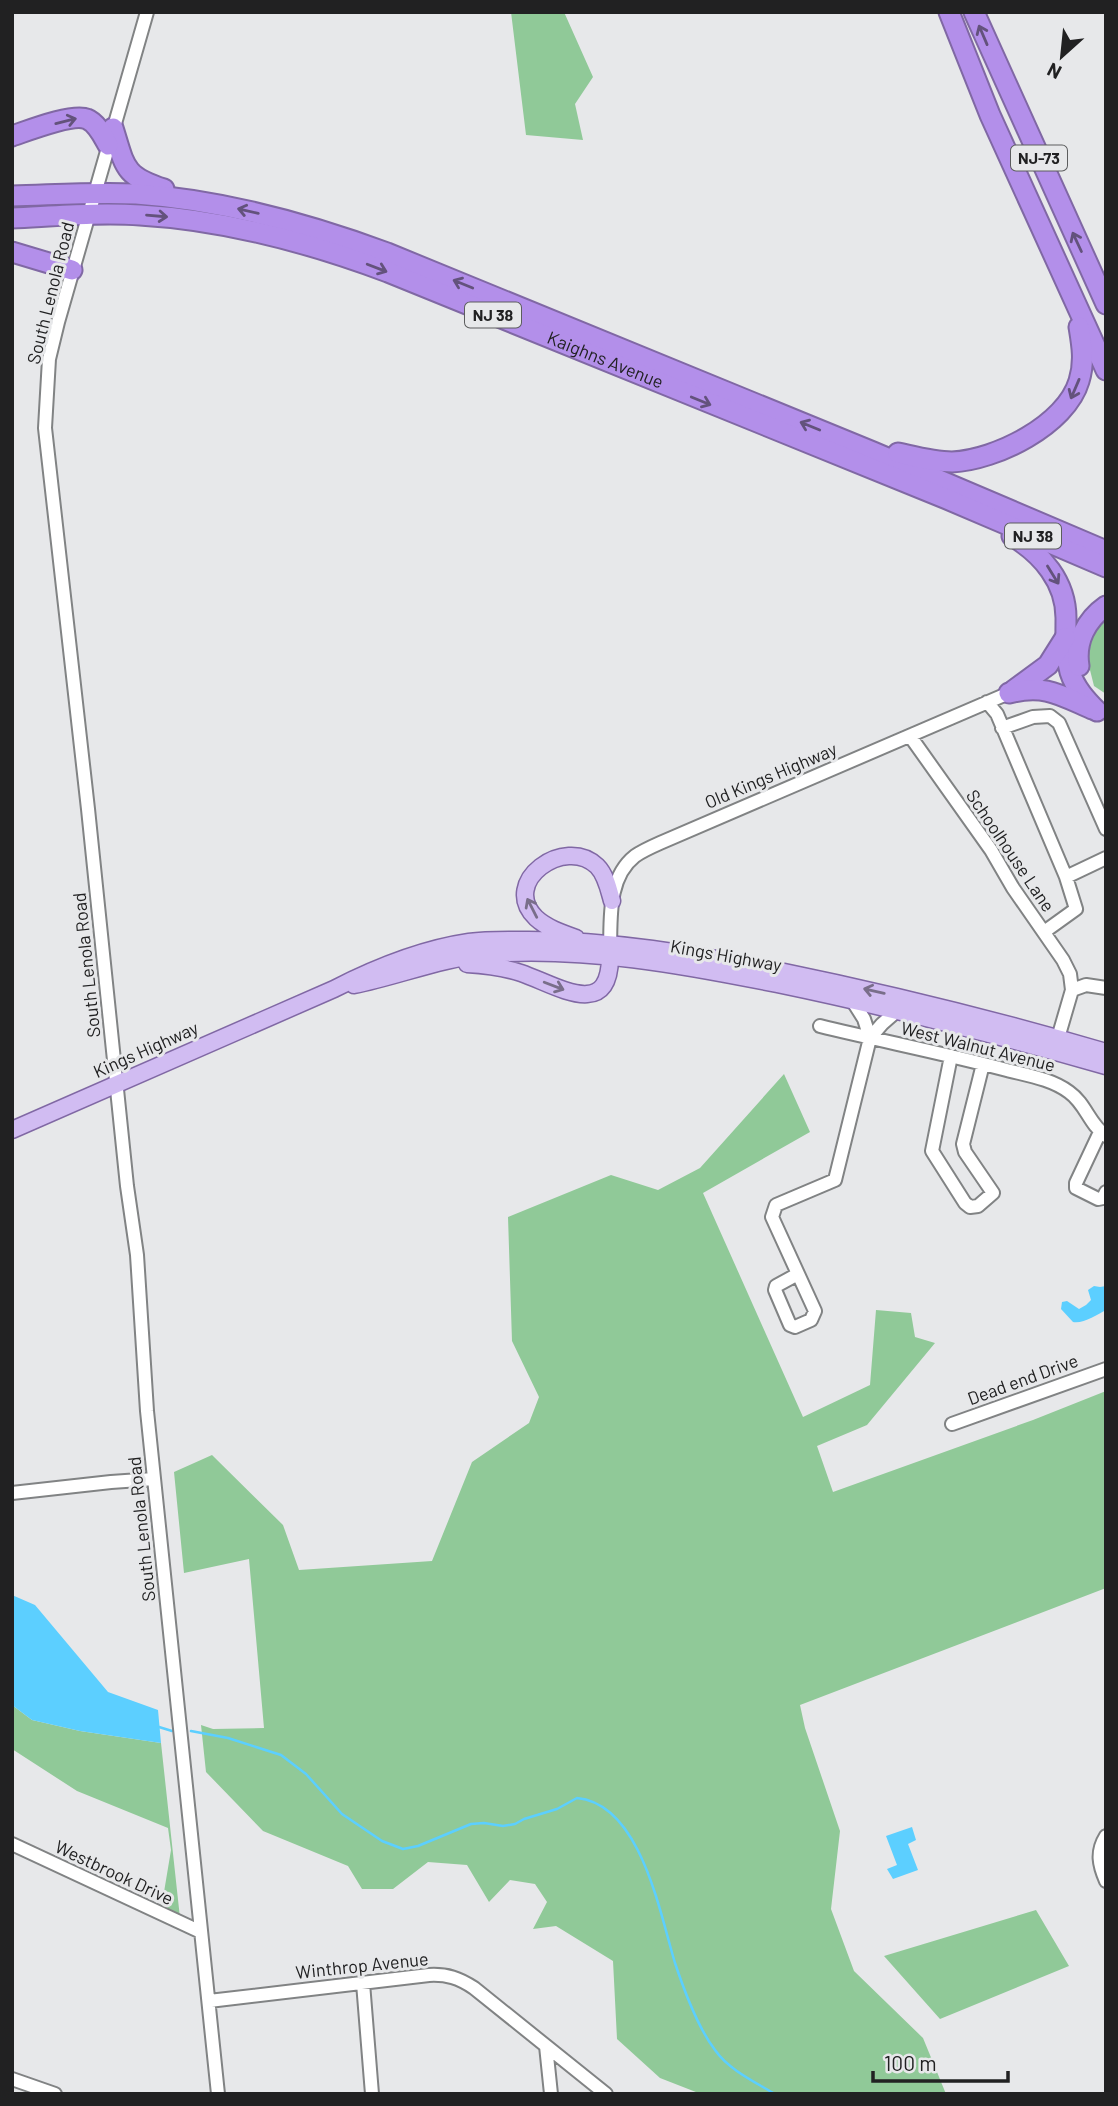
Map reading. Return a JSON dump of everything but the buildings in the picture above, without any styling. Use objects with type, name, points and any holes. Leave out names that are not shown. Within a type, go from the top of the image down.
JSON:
[{"type":"highway","name":"NJ-73","points":[[949,12],[1000,136],[1106,370]]},
{"type":"highway","name":"NJ-73","points":[[974,12],[1106,304]]},
{"type":"highway","points":[[12,136],[69,119],[89,120],[111,136],[125,165],[134,176],[146,183],[202,201]]},
{"type":"highway","name":"NJ 38","points":[[17,193],[94,194]]},
{"type":"highway","name":"Kaighns Avenue","points":[[94,194],[143,195],[202,201],[298,223],[387,253],[873,452],[1106,551]]},
{"type":"highway","name":"NJ 38","points":[[12,218],[89,214]]},
{"type":"highway","name":"Kaighns Avenue","points":[[89,214],[139,215],[208,222],[274,235],[334,253],[388,272],[1106,567]]},
{"type":"highway","points":[[12,252],[72,270]]},
{"type":"highway","points":[[873,452],[898,453],[936,461],[963,460],[1012,444],[1049,422],[1063,411],[1072,398],[1082,369],[1083,354],[1074,298]]},
{"type":"highway","points":[[960,505],[1022,542],[1049,569],[1059,584],[1064,599],[1068,664],[1073,681],[1083,695],[1103,710]]},
{"type":"highway","points":[[1103,710],[1085,681],[1078,652],[1087,624],[1095,614],[1106,607]]},
{"type":"highway","points":[[1009,693],[1048,666],[1066,637]]},
{"type":"highway","points":[[1009,693],[1028,689],[1047,690],[1103,710]]},
{"type":"main road","points":[[441,961],[513,970],[584,995],[596,993],[605,985],[609,976],[610,951],[546,925],[534,916],[526,899],[530,878],[539,867],[550,860],[565,857],[582,859],[600,869],[612,901]]},
{"type":"main road","name":"Kings Highway","points":[[12,1130],[396,961],[470,942],[588,942]]},
{"type":"main road","name":"Kings Highway","points":[[334,989],[441,961],[485,955],[610,951],[695,955],[917,1002],[1106,1052]]},
{"type":"main road","name":"Kings Highway","points":[[610,951],[898,1010],[1106,1066]]},
{"type":"street","name":"South Lenola Road","points":[[147,12],[49,359],[45,428],[137,1255],[146,1411],[218,2094]]},
{"type":"street","name":"Old Kings Highway","points":[[610,951],[615,886],[620,873],[642,852],[1009,693]]},
{"type":"street","points":[[987,702],[997,714],[1066,877],[1076,909],[1044,932]]},
{"type":"street","points":[[1002,728],[1033,717],[1050,716],[1059,723],[1106,829]]},
{"type":"street","name":"Schoolhouse Lane","points":[[910,736],[991,850],[1013,888],[1044,932],[1070,974],[1072,990]]},
{"type":"street","points":[[1066,877],[1106,858]]},
{"type":"street","points":[[1058,1038],[1072,990],[1090,985],[1106,988]]},
{"type":"street","points":[[798,1273],[772,1217],[776,1205],[835,1180],[870,1038],[868,1026],[852,1000]]},
{"type":"street","points":[[870,1038],[898,1010]]},
{"type":"street","name":"West Walnut Avenue","points":[[820,1026],[951,1056],[1052,1083],[1069,1091],[1083,1104],[1096,1129],[1103,1134]]},
{"type":"street","points":[[951,1056],[932,1151],[970,1207],[978,1206],[993,1193],[965,1152],[963,1144],[983,1064]]},
{"type":"street","points":[[1103,1134],[1076,1183],[1076,1188],[1098,1199],[1103,1198],[1106,1192]]},
{"type":"street","name":"Dead end Drive","points":[[952,1424],[1106,1369]]},
{"type":"street","points":[[12,1493],[154,1479]]},
{"type":"street","points":[[1106,1836],[1099,1856],[1106,1881]]},
{"type":"street","name":"Westbrook Drive","points":[[12,1844],[201,1932]]},
{"type":"street","name":"Winthrop Avenue","points":[[209,2001],[438,1975],[457,1978],[474,1988],[606,2094]]},
{"type":"street","points":[[363,1983],[372,2094]]},
{"type":"street","points":[[546,2046],[551,2094]]},
{"type":"street","points":[[12,2079],[55,2094]]},
{"type":"green space","points":[[511,12],[564,12],[593,77],[575,104],[583,140],[526,135]]},
{"type":"green space","points":[[1106,612],[1106,694],[1094,686],[1083,642]]},
{"type":"green space","points":[[784,1074],[810,1132],[703,1193],[803,1417],[870,1385],[876,1310],[911,1313],[915,1337],[935,1343],[867,1425],[817,1446],[833,1492],[1106,1391],[1106,1588],[800,1705],[805,1728],[840,1831],[831,1909],[854,1971],[923,2038],[946,2094],[701,2094],[660,2078],[617,2039],[613,1961],[556,1926],[533,1929],[547,1902],[535,1884],[510,1880],[489,1902],[467,1865],[428,1862],[393,1889],[362,1889],[348,1866],[263,1831],[206,1772],[201,1725],[213,1729],[264,1728],[249,1559],[184,1573],[174,1472],[212,1455],[283,1525],[299,1570],[432,1561],[472,1462],[529,1423],[539,1397],[512,1341],[508,1217],[611,1175],[658,1190],[700,1168]]},
{"type":"green space","points":[[12,1705],[32,1720],[80,1731],[161,1743],[180,1918],[161,1910],[171,1850],[168,1828],[77,1791],[12,1749]]},
{"type":"green space","points":[[1036,1910],[1069,1966],[940,2019],[884,1956]]},
{"type":"water","points":[[1094,1286],[1106,1286],[1106,1310],[1085,1320],[1073,1322],[1061,1309],[1062,1302],[1067,1301],[1079,1309],[1091,1300],[1088,1290]]},
{"type":"water","points":[[12,1595],[35,1605],[108,1692],[158,1710],[161,1743],[80,1731],[32,1720],[12,1705]]},
{"type":"water","points":[[912,1827],[916,1840],[908,1844],[918,1870],[893,1879],[887,1869],[897,1865],[886,1836]]},
{"type":"waterway","points":[[159,1727],[172,1731]]},
{"type":"waterway","points":[[191,1731],[228,1738],[281,1755],[306,1774],[342,1814],[382,1841],[403,1849],[418,1846],[471,1824],[515,1824],[557,1809],[577,1798],[599,1805],[617,1819],[644,1864],[683,1985],[709,2041],[735,2070],[775,2094]]}]
